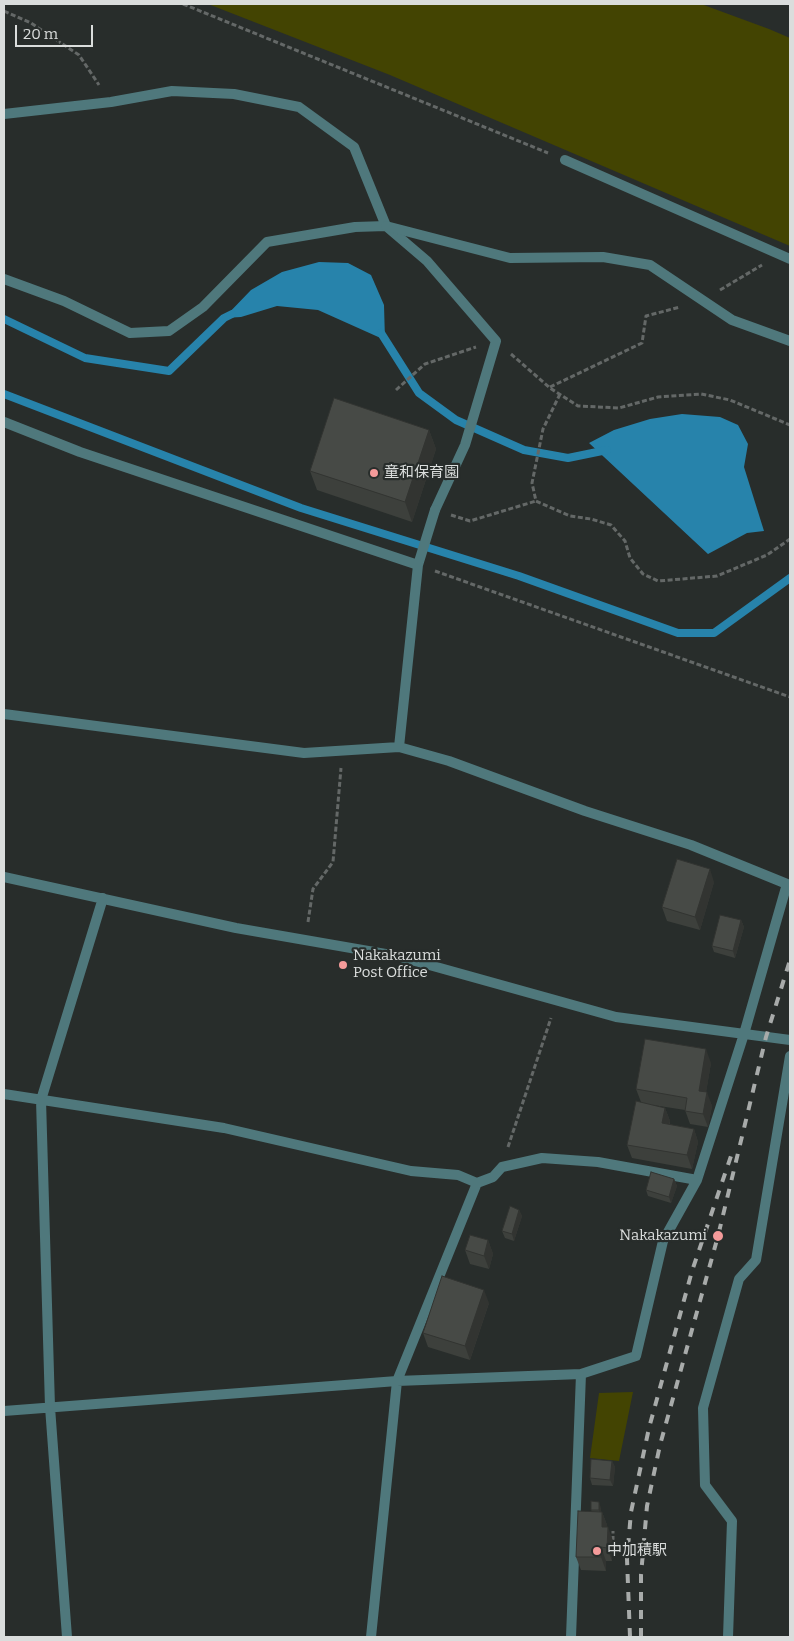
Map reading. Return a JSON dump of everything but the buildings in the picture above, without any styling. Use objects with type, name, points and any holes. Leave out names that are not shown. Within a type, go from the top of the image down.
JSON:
[{"type":"street","points":[[4,114],[111,102],[172,91],[234,94],[299,108],[354,147],[386,226],[427,261],[496,341],[465,445],[435,510],[418,565],[399,747]]},
{"type":"street","points":[[565,160],[790,259]]},
{"type":"street","points":[[4,279],[64,301],[130,333],[169,331],[203,307],[267,242],[354,227],[386,226],[510,258],[603,258],[650,265],[732,320],[790,341]]},
{"type":"street","points":[[4,422],[80,452],[418,565]]},
{"type":"street","points":[[4,714],[304,753],[399,747],[449,760],[586,811],[690,845],[787,884],[744,1034],[697,1180],[663,1241],[636,1356],[581,1374],[397,1381],[4,1411]]},
{"type":"street","points":[[4,877],[236,928],[397,956],[616,1017],[790,1040]]},
{"type":"street","points":[[66,1637],[50,1407],[41,1100],[104,898]]},
{"type":"street","points":[[728,1637],[732,1521],[705,1485],[702,1408],[739,1279],[756,1260],[790,1056]]},
{"type":"street","points":[[4,1094],[224,1128],[412,1171],[458,1175],[477,1183],[493,1177],[502,1167],[542,1158],[598,1162],[697,1180]]},
{"type":"street","points":[[371,1637],[397,1381],[477,1183]]},
{"type":"street","points":[[571,1637],[581,1374]]},
{"type":"path","points":[[183,4],[565,160]]},
{"type":"path","points":[[4,11],[31,23],[78,55],[111,102]]},
{"type":"path","points":[[550,388],[642,343],[646,316],[702,300],[779,255]]},
{"type":"path","points":[[396,390],[425,364],[496,341],[550,388],[578,406],[619,408],[658,397],[701,394],[730,400],[790,425]]},
{"type":"path","points":[[536,501],[532,483],[543,429],[560,394]]},
{"type":"path","points":[[435,510],[470,521],[536,501],[570,516],[591,519],[611,525],[625,541],[630,558],[643,574],[658,581],[717,576],[767,555],[790,540]]},
{"type":"path","points":[[418,565],[790,697]]},
{"type":"path","points":[[306,940],[313,889],[333,862],[342,750]]},
{"type":"path","points":[[502,1167],[557,1001]]},
{"type":"path","points":[[613,1531],[613,1541]]},
{"type":"shaded area","points":[[208,4],[701,4],[769,29],[790,38],[790,246],[390,75]]},
{"type":"shaded area","points":[[633,1392],[619,1461],[590,1458],[599,1393]]},
{"type":"water","points":[[319,262],[348,263],[371,275],[384,305],[385,340],[318,310],[277,306],[241,317],[224,318],[251,290],[282,272]]},
{"type":"water","points":[[682,414],[720,417],[738,425],[748,444],[744,467],[764,531],[747,533],[708,554],[589,443],[614,430],[650,419]]},
{"type":"waterway","points":[[4,319],[85,358],[169,371],[224,318],[232,314]]},
{"type":"waterway","points":[[381,333],[419,393],[456,420],[524,450],[568,458],[607,450]]},
{"type":"waterway","points":[[4,394],[301,508],[519,576],[678,633],[714,633],[790,578]]},
{"type":"railway","points":[[641,1637],[641,1575],[647,1506],[660,1445],[718,1236],[766,1037],[790,960]]},
{"type":"railway","points":[[630,1637],[627,1559],[631,1512],[649,1428],[692,1271],[732,1153]]},
{"type":"place","name":"童和保育園","points":[[374,473]]},
{"type":"place","name":"Nakakazumi Post Office","points":[[343,965]]},
{"type":"place","name":"Nakakazumi","points":[[718,1236]]},
{"type":"place","name":"中加積駅","points":[[597,1551]]}]
